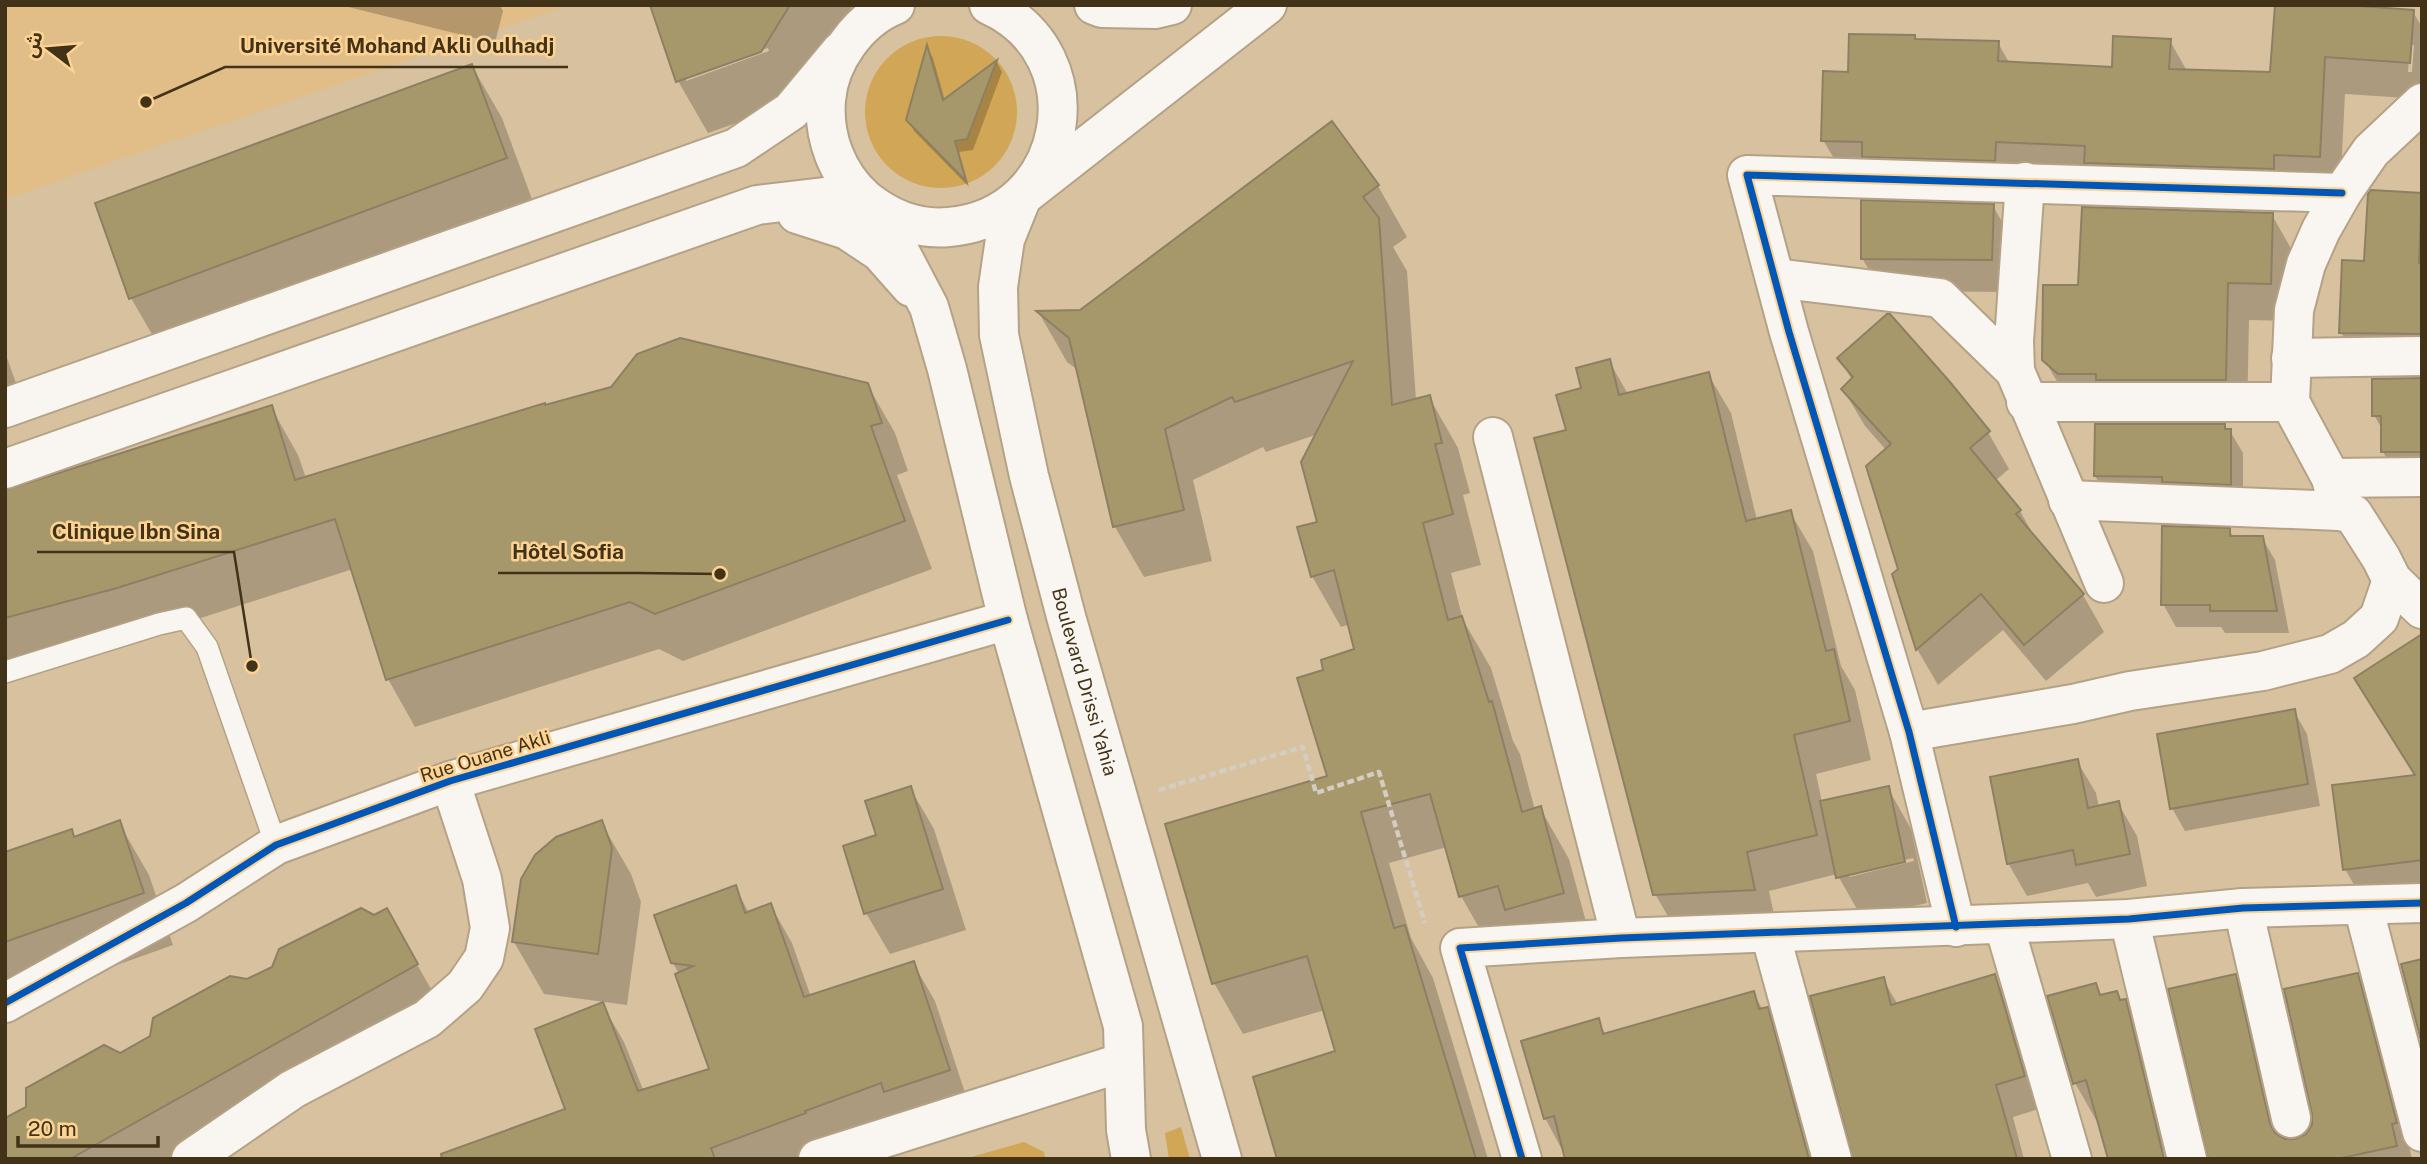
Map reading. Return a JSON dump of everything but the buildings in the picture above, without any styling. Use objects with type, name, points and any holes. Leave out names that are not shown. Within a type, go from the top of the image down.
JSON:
[{"type":"street","points":[[5,408],[736,148],[790,111],[861,27],[895,5]]},
{"type":"street","points":[[989,5],[1004,12],[1027,32],[1045,56],[1055,85],[1059,116],[1053,145],[1040,174],[1022,197]]},
{"type":"street","points":[[1094,5],[1101,8],[1155,9],[1172,5]]},
{"type":"street","points":[[5,469],[757,205],[824,197],[878,210],[906,223],[936,229],[967,226],[996,215],[1022,197],[1267,5]]},
{"type":"street","points":[[861,27],[831,73],[826,98],[826,124],[831,149],[842,173],[878,210],[929,307],[947,369],[1008,620],[1123,1026],[1126,1130],[1131,1159]]},
{"type":"street","points":[[2422,103],[2371,151],[2321,230],[2306,264],[2294,310],[2290,402],[2335,495],[2353,513],[2382,558],[2392,580],[2422,609]]},
{"type":"street","points":[[1956,927],[1909,732],[1774,278],[1747,175],[2343,193]]},
{"type":"street","points":[[2025,182],[2014,341],[2021,386],[2104,583]]},
{"type":"street","name":"Boulevard Drissi Yahia","points":[[1022,197],[1006,239],[998,287],[999,335],[1029,476],[1118,802],[1222,1159]]},
{"type":"street","points":[[757,205],[848,230],[880,252],[929,307]]},
{"type":"street","points":[[1774,278],[1940,298],[2021,386],[2290,402]]},
{"type":"street","points":[[2291,358],[2422,356]]},
{"type":"street","points":[[1493,437],[1621,938]]},
{"type":"street","points":[[2068,500],[2335,495],[2422,477]]},
{"type":"street","points":[[1909,732],[2301,663],[2330,654],[2379,618],[2392,580]]},
{"type":"street","name":"Rue Ouane Akli","points":[[5,1003],[186,903],[276,845],[450,781],[1008,620]]},
{"type":"street","points":[[191,1159],[293,1089],[427,1019],[466,986],[484,958],[490,928],[482,879],[450,781]]},
{"type":"street","points":[[1522,1159],[1460,948],[1621,938],[2129,919],[2243,908],[2422,903]]},
{"type":"street","points":[[2362,906],[2422,1132]]},
{"type":"street","points":[[2243,908],[2291,1118]]},
{"type":"street","points":[[2129,919],[2187,1159]]},
{"type":"street","points":[[2004,925],[2072,1159]]},
{"type":"street","points":[[1770,933],[1832,1159]]},
{"type":"street","points":[[818,1159],[879,1149],[1124,1062]]},
{"type":"lane","points":[[5,672],[186,618],[207,647],[276,845]]},
{"type":"path","points":[[1118,802],[1303,747],[1316,793],[1379,772],[1429,934],[1460,948]]},
{"type":"shaded area","points":[[5,5],[569,5],[5,199]]},
{"type":"shaded area","points":[[941,36],[970,41],[995,58],[1012,83],[1017,112],[1012,141],[995,166],[970,183],[941,188],[912,183],[887,166],[870,141],[865,112],[870,83],[887,58],[912,41]]},
{"type":"shaded area","points":[[1181,1127],[1190,1159],[1169,1159],[1165,1133]]},
{"type":"shaded area","points":[[1024,1142],[1044,1152],[1045,1159],[964,1159]]},
{"type":"cycle path","points":[[1956,927],[1909,732],[1789,332],[1747,175],[2342,193]]},
{"type":"cycle path","points":[[5,1003],[186,903],[276,845],[450,781],[1008,620]]},
{"type":"cycle path","points":[[1522,1159],[1460,948],[1621,938],[2129,919],[2243,908],[2422,903]]},
{"type":"place","name":"Université Mohand Akli Oulhadj","points":[[146,102]]},
{"type":"place","name":"Hôtel Sofia","points":[[720,574]]},
{"type":"place","name":"Clinique Ibn Sina","points":[[252,666]]}]
